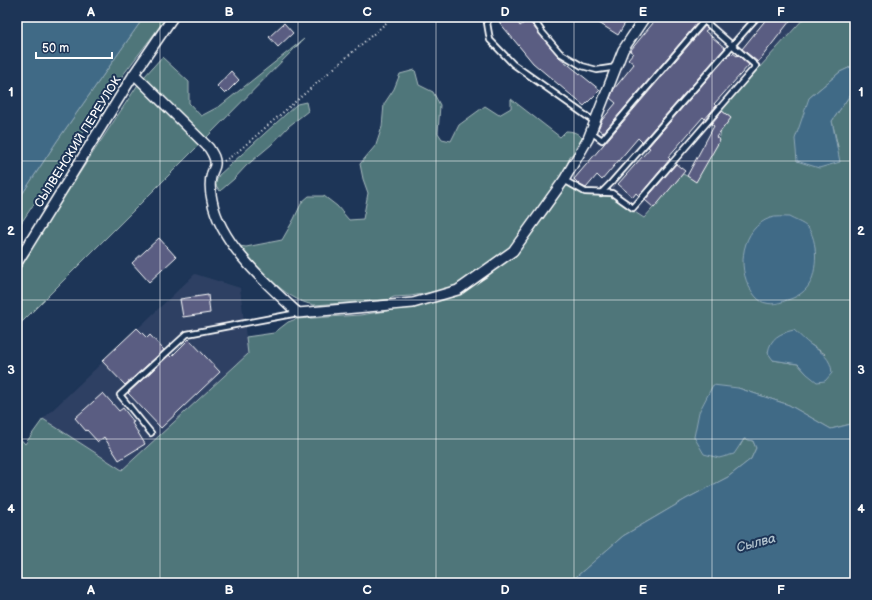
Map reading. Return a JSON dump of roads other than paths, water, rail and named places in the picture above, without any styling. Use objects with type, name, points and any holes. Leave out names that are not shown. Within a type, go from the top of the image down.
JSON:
[{"type":"street","name":"СЫЛВЕНСКИЙ ПЕРЕУЛОК","points":[[17,263],[134,74],[173,17]]},
{"type":"street","points":[[134,74],[209,148],[214,156],[215,165],[210,179],[212,204],[223,228],[229,239],[251,269],[298,313],[413,303],[458,290],[513,251],[564,180],[588,139],[623,50],[645,17]]},
{"type":"lane","points":[[486,17],[490,40],[513,64],[595,122]]},
{"type":"lane","points":[[532,17],[542,32],[560,53],[582,66],[597,70],[616,67]]},
{"type":"lane","points":[[564,180],[585,192],[612,193],[633,208],[756,66],[700,17]]},
{"type":"lane","points":[[601,193],[757,17]]},
{"type":"lane","points":[[591,132],[602,140],[704,21]]},
{"type":"lane","points":[[151,433],[120,395],[187,334],[298,313]]},
{"type":"water","points":[[17,17],[144,17],[57,141],[17,202]]},
{"type":"water","points":[[855,65],[855,93],[850,95],[832,121],[840,162],[819,168],[797,161],[795,139],[809,98],[840,72]]},
{"type":"water","points":[[772,217],[789,217],[807,227],[814,239],[816,256],[812,280],[805,290],[793,298],[772,304],[763,302],[755,296],[746,281],[743,260],[744,249],[753,230],[761,223]]},
{"type":"water","points":[[794,330],[822,353],[830,363],[832,373],[825,381],[817,382],[798,364],[773,360],[768,353],[773,340],[776,337]]},
{"type":"water","name":"Сылва","points":[[713,385],[738,388],[789,405],[831,429],[855,423],[855,583],[569,583],[623,536],[686,499],[728,477],[751,459],[756,448],[753,441],[744,439],[734,454],[719,458],[704,454],[694,437],[699,412]]}]
